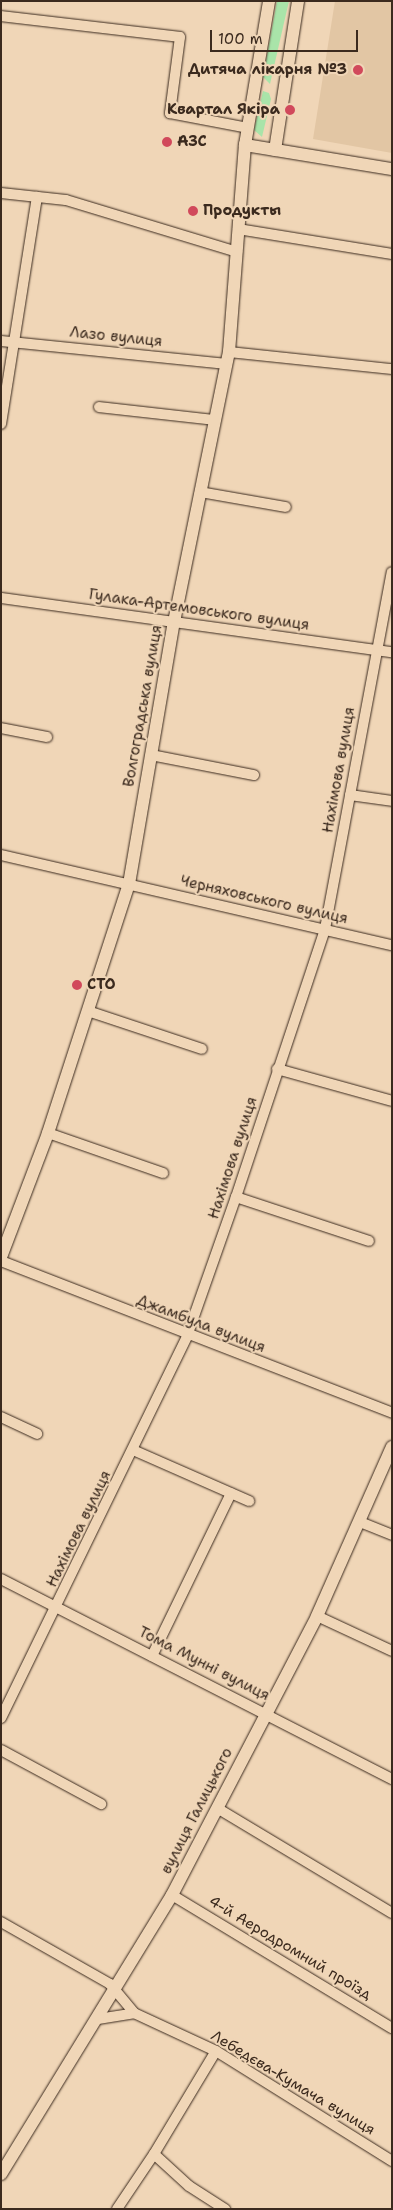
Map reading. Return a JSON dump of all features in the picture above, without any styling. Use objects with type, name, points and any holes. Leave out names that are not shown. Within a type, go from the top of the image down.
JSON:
[{"type":"street","name":"Волгоградська вулиця","points":[[1,1259],[48,1133],[129,884],[174,622],[228,358],[246,145],[269,1]]},
{"type":"street","points":[[275,150],[298,1]]},
{"type":"street","points":[[1,16],[180,37],[170,113],[248,128]]},
{"type":"street","points":[[246,145],[392,169]]},
{"type":"street","points":[[1,193],[66,200],[237,252]]},
{"type":"street","points":[[1,424],[37,196]]},
{"type":"street","points":[[238,229],[392,254]]},
{"type":"street","name":"Лазо вулиця","points":[[1,341],[392,369]]},
{"type":"street","points":[[99,406],[215,420]]},
{"type":"street","points":[[200,492],[286,507]]},
{"type":"street","name":"Нахімова вулиця","points":[[1,1718],[58,1608],[187,1336],[236,1197],[325,929],[392,572]]},
{"type":"street","name":"Гулака-Артемовського вулиця","points":[[1,598],[392,652]]},
{"type":"street","points":[[1,728],[47,737]]},
{"type":"street","points":[[151,756],[254,774]]},
{"type":"street","points":[[350,795],[392,801]]},
{"type":"street","name":"Черняховського вулиця","points":[[1,856],[392,945]]},
{"type":"street","points":[[88,1011],[202,1049]]},
{"type":"street","points":[[278,1070],[392,1101]]},
{"type":"street","points":[[48,1133],[163,1174]]},
{"type":"street","points":[[236,1197],[369,1242]]},
{"type":"street","name":"Джамбула вулиця","points":[[1,1259],[187,1336],[392,1413]]},
{"type":"street","points":[[1,1417],[37,1434]]},
{"type":"street","name":"вулиця Галицького","points":[[1,2174],[115,1993],[172,1895],[317,1616],[392,1448]]},
{"type":"street","points":[[133,1450],[249,1502]]},
{"type":"street","points":[[152,1656],[231,1493]]},
{"type":"street","points":[[360,1522],[392,1535]]},
{"type":"street","name":"Тома Мунні вулиця","points":[[1,1579],[266,1712],[392,1779]]},
{"type":"street","points":[[317,1616],[392,1651]]},
{"type":"street","points":[[1,1750],[101,1804]]},
{"type":"street","points":[[217,1808],[392,1913]]},
{"type":"street","name":"4-й Аеродромний проїзд","points":[[172,1895],[392,2028]]},
{"type":"street","name":"Лебедєва-Кумача вулиця","points":[[1,1922],[110,1984],[115,1993],[134,2012],[216,2051],[392,2161]]},
{"type":"street","points":[[98,2019],[134,2012]]},
{"type":"street","points":[[117,2209],[154,2154],[216,2051]]},
{"type":"street","points":[[154,2154],[189,2186],[225,2209]]},
{"type":"shaded area","name":"Дитяча лікарня №3","points":[[335,1],[392,1],[392,153],[313,139]]},
{"type":"green space","points":[[277,1],[289,1],[270,84],[263,77]]},
{"type":"green space","points":[[263,91],[269,93],[271,99],[262,137],[254,130]]},
{"type":"place","name":"Дитяча лікарня №3","points":[[358,70]]},
{"type":"place","name":"Квартал Якіра","points":[[290,110]]},
{"type":"place","name":"АЗС","points":[[167,142]]},
{"type":"place","name":"Продукты","points":[[193,211]]},
{"type":"place","name":"СТО","points":[[77,985]]}]
